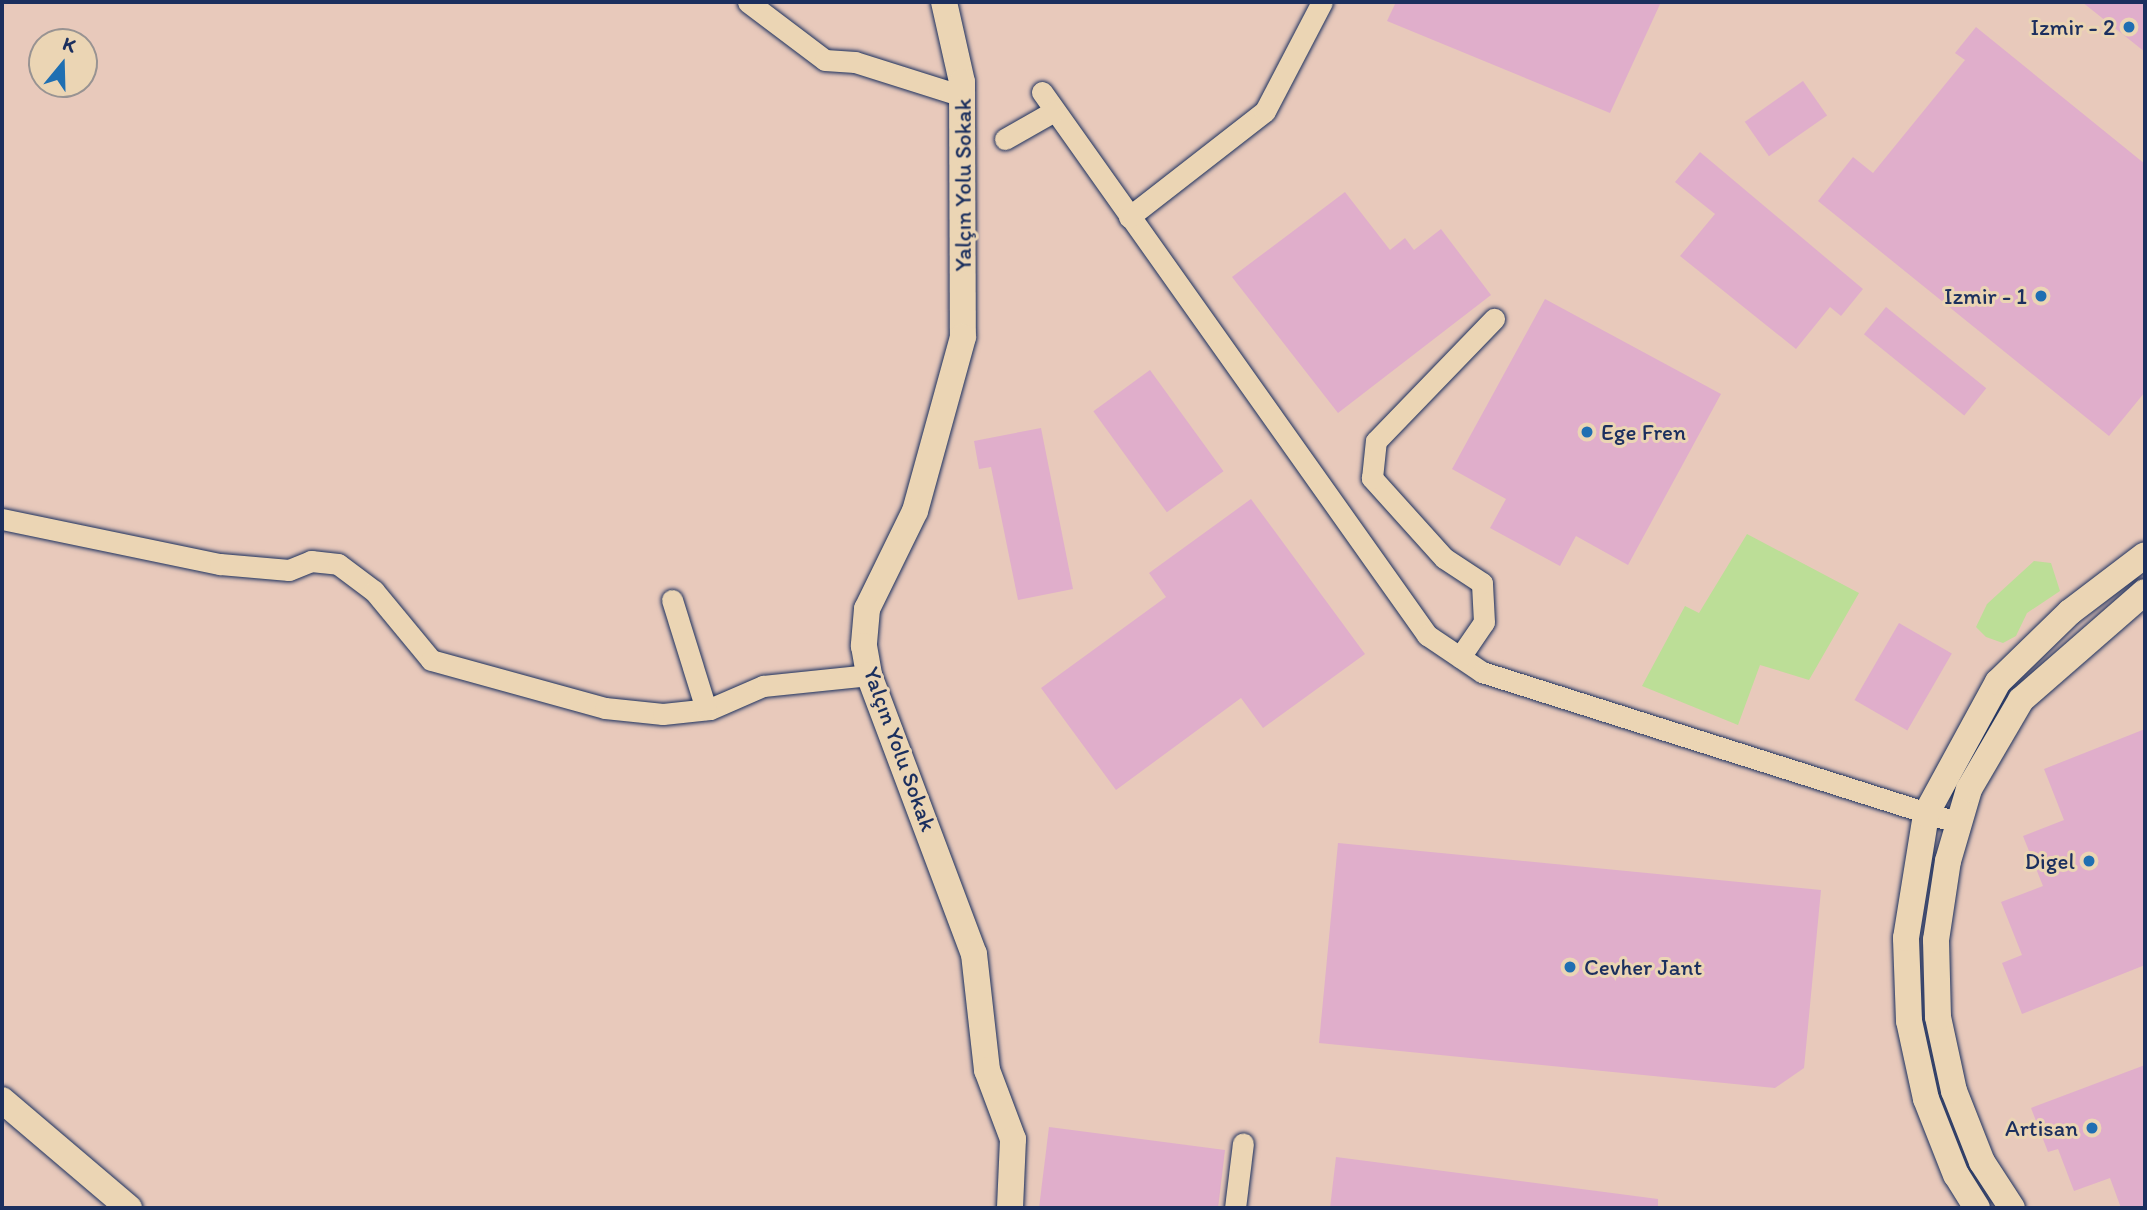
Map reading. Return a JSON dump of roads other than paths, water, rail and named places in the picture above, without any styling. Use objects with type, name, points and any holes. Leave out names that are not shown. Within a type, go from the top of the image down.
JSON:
[{"type":"street","points":[[748,2],[825,60],[855,62],[962,96]]},
{"type":"street","name":"Yalçın Yolu Sokak","points":[[944,2],[962,96],[963,337],[915,512],[867,609],[869,675],[974,954],[987,1070],[1013,1139],[1010,1208]]},
{"type":"street","points":[[1129,217],[1265,111],[1322,2]]},
{"type":"street","points":[[1042,92],[1427,635],[1482,672],[1926,814],[1959,822]]},
{"type":"street","points":[[1004,139],[1054,111]]},
{"type":"street","points":[[1460,657],[1484,622],[1482,583],[1444,558],[1372,478],[1373,466],[1376,441],[1494,319]]},
{"type":"street","points":[[2,519],[220,564],[289,570],[311,561],[338,564],[374,591],[431,660],[446,668],[604,708],[663,714],[706,709],[762,686],[869,675]]},
{"type":"street","points":[[1977,1208],[1956,1175],[1926,1099],[1909,1021],[1906,938],[1926,814],[1998,682],[2145,555]]},
{"type":"street","points":[[2012,1208],[1982,1162],[1954,1091],[1938,1017],[1936,940],[1959,822],[1969,789],[2021,700],[2143,598],[2118,576]]},
{"type":"street","points":[[672,600],[706,709]]},
{"type":"street","points":[[2,1100],[129,1208]]},
{"type":"street","points":[[1235,1208],[1243,1143]]},
{"type":"place","name":"Izmir - 2","points":[[2129,27]]},
{"type":"place","name":"Izmir - 1","points":[[2041,296]]},
{"type":"place","name":"Ege Fren","points":[[1587,432]]},
{"type":"place","name":"Digel","points":[[2089,861]]},
{"type":"place","name":"Cevher Jant","points":[[1570,967]]},
{"type":"place","name":"Artisan","points":[[2092,1128]]}]
